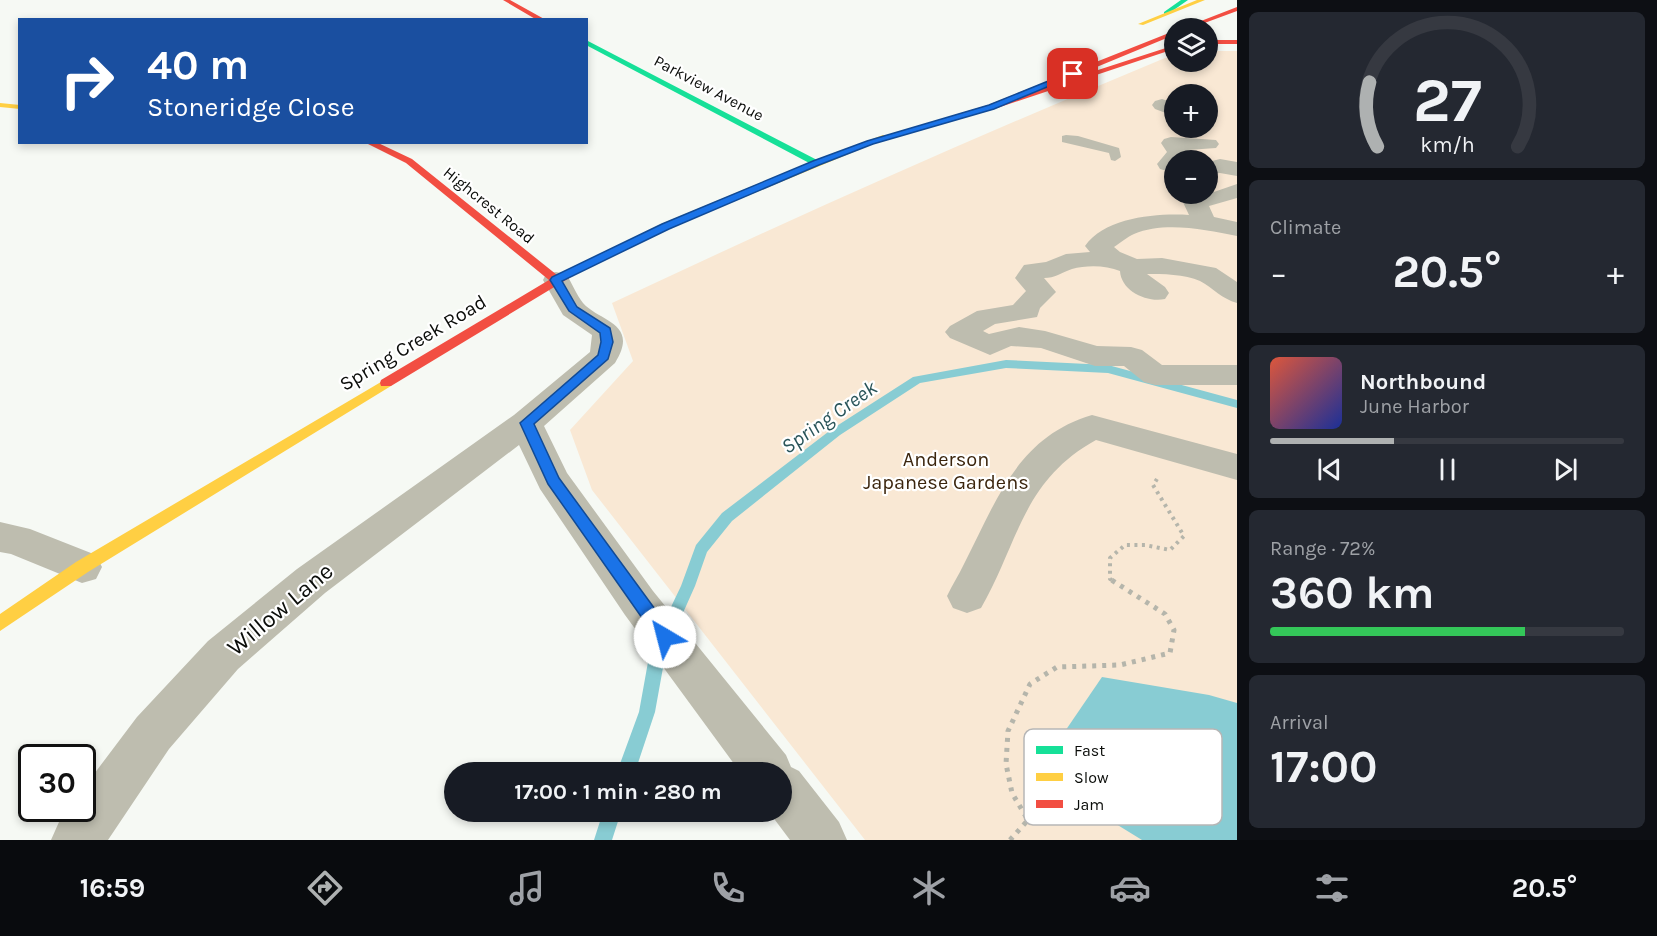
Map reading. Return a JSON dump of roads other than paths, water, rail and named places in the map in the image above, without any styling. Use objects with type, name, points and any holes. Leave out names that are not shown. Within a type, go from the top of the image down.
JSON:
[{"type":"main road","points":[[506,0],[539,18]]},
{"type":"main road","points":[[1166,14],[1185,0]]},
{"type":"main road","points":[[1133,27],[1202,0]]},
{"type":"main road","points":[[1213,18],[1237,9]]},
{"type":"main road","name":"Spring Creek Road","points":[[0,623],[82,567],[556,280],[665,226],[816,163],[870,142],[991,107],[1164,37]]},
{"type":"main road","points":[[1218,42],[1237,42]]},
{"type":"main road","name":"Parkview Avenue","points":[[588,43],[816,163]]},
{"type":"main road","points":[[991,107],[1164,50]]},
{"type":"main road","points":[[0,105],[18,106]]},
{"type":"main road","name":"Spring Creek Road","points":[[870,142],[930,111]]},
{"type":"main road","name":"Highcrest Road","points":[[372,144],[409,161],[556,280]]},
{"type":"street","points":[[1177,150],[1172,143],[1209,144]]},
{"type":"street","points":[[1218,166],[1237,169]]},
{"type":"street","points":[[1205,223],[1193,198],[1210,199],[1237,191]]},
{"type":"street","points":[[1155,292],[1136,281],[1123,262],[1098,246],[1126,228],[1164,221],[1205,223],[1237,229]]},
{"type":"street","points":[[1237,295],[1208,274],[1123,262],[1065,262],[1052,270],[1033,271],[1028,278],[1042,292],[1026,306],[1027,311],[987,317],[960,332],[990,346],[1003,338],[1019,336],[1045,340],[1095,356],[1131,357],[1155,375],[1237,375]]},
{"type":"street","name":"Willow Lane","points":[[77,840],[153,733],[223,655],[311,581],[526,423],[604,356],[607,342],[606,331],[573,309],[556,280]]},
{"type":"street","points":[[526,423],[553,480],[639,603],[761,762]]},
{"type":"street","points":[[967,596],[986,562],[1009,506],[1049,455],[1074,436],[1092,427],[1237,467]]},
{"type":"street","points":[[0,537],[16,540],[82,567]]},
{"type":"street","points":[[792,801],[821,840]]},
{"type":"lane","points":[[1066,139],[1078,140],[1114,151],[1116,157]]},
{"type":"water","points":[[1102,677],[1209,695],[1237,703],[1237,840],[1142,840],[1118,825],[1222,825],[1222,729],[1067,729]]},
{"type":"waterway","name":"Spring Creek","points":[[630,762],[647,712],[658,651],[688,586],[701,549],[727,517],[836,432],[917,380],[1006,364],[1108,369],[1237,404]]},
{"type":"waterway","name":"Spring Creek","points":[[603,840],[609,822]]},
{"type":"park label","name":"Anderson Japanese Gardens","points":[[946,470]]}]
